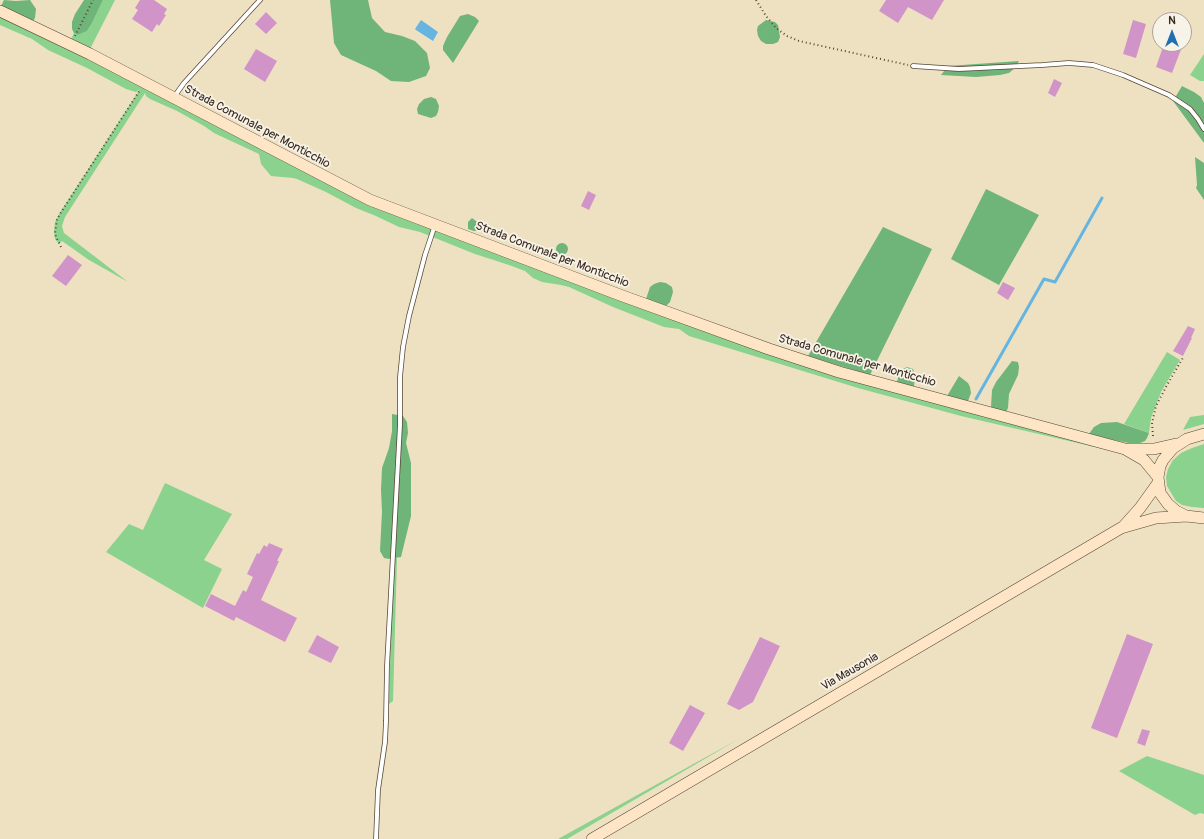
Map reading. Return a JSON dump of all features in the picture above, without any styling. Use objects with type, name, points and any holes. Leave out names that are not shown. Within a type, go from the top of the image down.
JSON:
[{"type":"main road","name":"Strada Comunale per Monticchio","points":[[0,11],[71,45],[370,200],[620,295],[839,372],[1125,449],[1144,460],[1158,480],[1163,499],[1176,511],[1186,516]]},
{"type":"main road","name":"Strada Comunale per Monticchio","points":[[1125,449],[1154,449],[1204,434]]},
{"type":"main road","name":"Via Mausonia","points":[[1121,528],[1140,508],[1158,480],[1160,466],[1167,454],[1180,442]]},
{"type":"main road","name":"Via Mausonia","points":[[592,839],[1121,528],[1156,518],[1186,516],[1204,518]]},
{"type":"lane","points":[[173,98],[180,86],[260,0]]},
{"type":"lane","points":[[913,66],[959,69],[1042,65],[1069,62],[1093,64],[1116,72],[1169,95],[1190,109],[1204,129]]},
{"type":"lane","points":[[376,839],[378,790],[385,735],[387,666],[400,425],[400,370],[409,316],[419,276],[435,225]]},
{"type":"path","points":[[71,45],[93,0]]},
{"type":"path","points":[[756,0],[776,28],[787,36],[798,41],[913,66]]},
{"type":"path","points":[[61,247],[55,233],[57,220],[60,214],[145,83]]},
{"type":"path","points":[[1153,436],[1152,423],[1156,406],[1184,356]]},
{"type":"green space","points":[[4,0],[30,0],[36,9],[35,18],[33,21],[1,6]]},
{"type":"green space","points":[[84,0],[103,0],[87,31],[78,35],[74,33],[72,29],[72,22]]},
{"type":"green space","points":[[103,0],[115,0],[90,49],[71,39],[74,33],[78,35],[87,31]]},
{"type":"green space","points":[[330,0],[368,0],[372,18],[385,32],[415,41],[427,53],[430,68],[426,76],[409,82],[391,81],[376,71],[341,55],[334,43]]},
{"type":"green space","points":[[468,14],[475,17],[479,21],[453,63],[443,50],[443,46],[460,16]]},
{"type":"green space","points":[[0,15],[51,38],[332,186],[717,334],[1121,453],[961,416],[858,388],[689,336],[679,329],[664,327],[613,307],[569,287],[542,282],[533,278],[525,271],[475,254],[420,232],[399,227],[297,179],[271,176],[261,164],[259,154],[214,133],[177,111],[150,99],[145,93],[65,217],[62,226],[64,233],[128,282],[89,260],[62,241],[59,244],[55,239],[54,232],[55,222],[59,214],[140,89],[136,92],[126,89],[87,68],[48,50],[32,39],[0,25]]},
{"type":"green space","points":[[766,20],[775,22],[778,25],[780,37],[778,42],[766,44],[761,41],[758,36],[758,26]]},
{"type":"green space","points":[[1204,54],[1204,81],[1200,81],[1190,75]]},
{"type":"green space","points":[[1019,61],[1015,68],[1009,73],[1000,75],[976,77],[941,75],[948,66]]},
{"type":"green space","points":[[1182,86],[1201,97],[1204,103],[1204,143],[1173,101]]},
{"type":"green space","points":[[431,97],[436,99],[439,106],[436,116],[431,118],[418,114],[417,109],[419,104],[424,99]]},
{"type":"green space","points":[[1195,157],[1204,163],[1204,200],[1196,188]]},
{"type":"green space","points":[[986,189],[1039,215],[999,285],[951,259]]},
{"type":"green space","points":[[472,218],[480,224],[480,230],[474,231],[468,229],[468,222]]},
{"type":"green space","points":[[883,227],[932,249],[870,375],[808,356]]},
{"type":"green space","points":[[560,243],[564,243],[568,249],[564,255],[560,255],[556,251],[556,247]]},
{"type":"green space","points":[[660,282],[666,283],[672,287],[673,292],[670,302],[666,306],[646,299],[650,287]]},
{"type":"green space","points":[[1167,352],[1180,360],[1161,392],[1151,418],[1149,433],[1124,424]]},
{"type":"green space","points":[[1012,361],[1018,362],[1019,367],[1018,375],[1009,394],[1008,408],[1006,412],[991,407],[992,390],[996,382]]},
{"type":"green space","points":[[907,367],[913,369],[915,374],[914,387],[897,382],[899,374]]},
{"type":"green space","points":[[959,376],[968,383],[970,387],[971,393],[968,401],[947,396]]},
{"type":"green space","points":[[392,414],[403,416],[407,422],[408,433],[406,443],[411,463],[411,516],[401,557],[389,559],[384,558],[380,551],[382,512],[381,490],[382,468],[389,448],[392,431]]},
{"type":"green space","points":[[1204,415],[1204,424],[1183,430],[1190,417]]},
{"type":"green space","points":[[1117,422],[1149,433],[1147,438],[1145,441],[1134,444],[1089,434],[1094,427],[1101,423]]},
{"type":"green space","points":[[1204,444],[1204,508],[1182,505],[1176,501],[1167,486],[1166,477],[1168,469],[1173,460],[1181,453]]},
{"type":"green space","points":[[165,483],[232,514],[204,560],[222,569],[203,608],[106,552],[129,524],[143,530]]},
{"type":"green space","points":[[397,558],[393,701],[389,704],[393,559]]},
{"type":"green space","points":[[739,739],[567,839],[558,839],[697,762]]},
{"type":"green space","points":[[1147,756],[1204,775],[1204,814],[1200,813],[1195,815],[1119,771]]},
{"type":"water","points":[[421,20],[438,32],[433,41],[415,29]]},
{"type":"building","points":[[140,0],[154,0],[167,9],[164,14],[166,15],[159,26],[157,24],[152,32],[132,19],[138,10],[135,8]]},
{"type":"building","points":[[886,0],[944,0],[932,20],[908,7],[898,23],[879,11]]},
{"type":"building","points":[[266,12],[277,23],[266,34],[255,24]]},
{"type":"building","points":[[1133,20],[1146,24],[1136,58],[1123,54]]},
{"type":"building","points":[[256,49],[277,61],[265,82],[244,69]]},
{"type":"building","points":[[1161,52],[1180,52],[1172,73],[1156,67]]},
{"type":"building","points":[[1054,79],[1062,83],[1055,97],[1048,93]]},
{"type":"building","points":[[588,191],[596,195],[589,210],[581,206]]},
{"type":"building","points":[[68,255],[82,265],[66,286],[52,276]]},
{"type":"building","points":[[1003,282],[1015,288],[1008,300],[997,293]]},
{"type":"building","points":[[1188,326],[1195,329],[1183,356],[1173,351]]},
{"type":"building","points":[[269,543],[283,549],[261,600],[297,618],[285,642],[236,617],[234,621],[205,606],[211,594],[235,606],[243,590],[246,592],[253,577],[247,574],[257,553],[259,554],[264,545],[267,547]]},
{"type":"building","points":[[1127,634],[1153,644],[1117,738],[1091,728]]},
{"type":"building","points":[[317,635],[339,647],[331,663],[308,652]]},
{"type":"building","points":[[760,637],[780,646],[753,702],[739,710],[727,704]]},
{"type":"building","points":[[690,705],[705,713],[683,751],[669,743]]},
{"type":"building","points":[[1142,729],[1150,731],[1145,746],[1137,743]]},
{"type":"waterway","points":[[976,399],[1044,279],[1055,282],[1102,198]]}]
